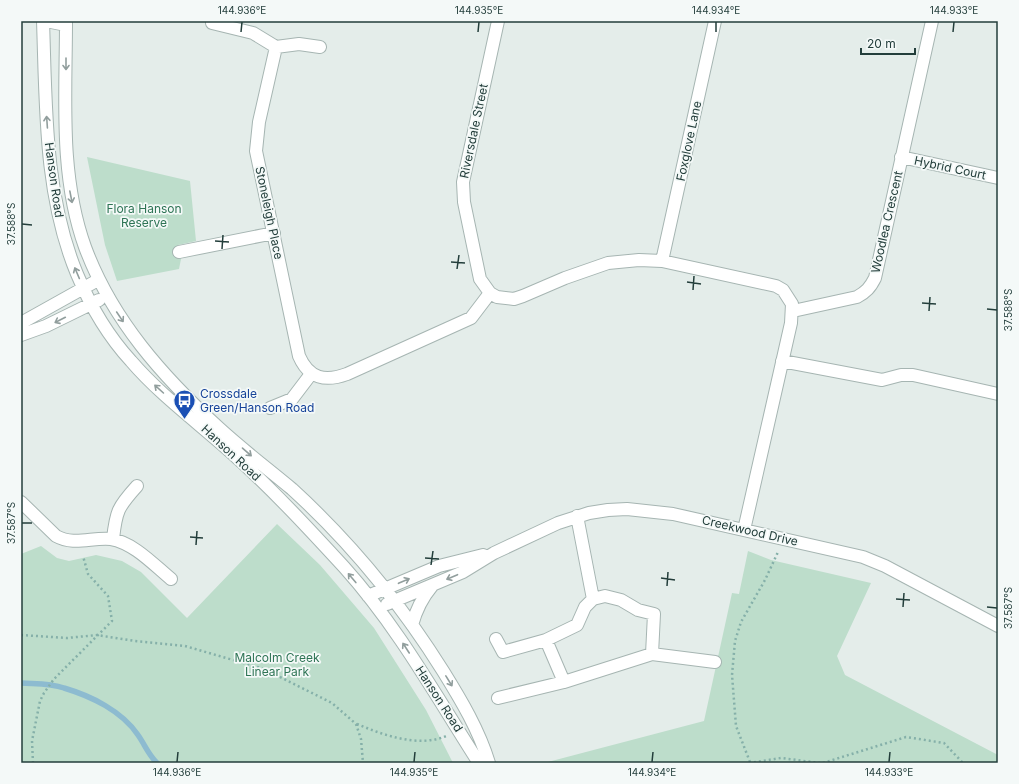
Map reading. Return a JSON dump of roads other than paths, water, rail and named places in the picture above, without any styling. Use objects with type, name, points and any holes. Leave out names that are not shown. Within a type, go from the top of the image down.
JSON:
[{"type":"street","points":[[44,21],[66,23]]},
{"type":"street","name":"Hanson Road","points":[[44,21],[46,108],[54,188],[68,250],[91,303],[110,335],[130,361],[150,381],[235,456],[345,568],[388,620],[480,763]]},
{"type":"street","name":"Riversdale Street","points":[[490,293],[480,279],[464,202],[463,182],[498,21]]},
{"type":"street","name":"Foxglove Lane","points":[[662,261],[715,21]]},
{"type":"street","name":"Woodlea Crescent","points":[[792,311],[857,297],[871,287],[875,278],[932,21]]},
{"type":"street","name":"Hanson Road","points":[[66,23],[67,158],[69,185],[80,232],[98,280],[107,296],[134,337],[182,391],[220,428],[324,519],[385,589],[412,625],[458,695],[476,731],[489,763]]},
{"type":"street","points":[[212,23],[253,33],[276,47],[299,44],[320,47]]},
{"type":"street","name":"Stoneleigh Place","points":[[276,47],[260,122],[256,151],[299,356],[307,371],[312,374]]},
{"type":"street","name":"Hybrid Court","points":[[902,157],[998,178]]},
{"type":"street","points":[[179,252],[274,233]]},
{"type":"street","points":[[270,408],[292,399],[312,374],[322,378],[342,376],[462,323],[477,313],[490,293],[498,297],[514,299],[582,271],[608,263],[639,260],[662,261],[776,286],[783,290],[788,297],[792,311],[744,530]]},
{"type":"street","points":[[21,323],[98,280]]},
{"type":"street","points":[[21,334],[46,326],[107,296]]},
{"type":"street","points":[[782,361],[882,380],[901,375],[913,375],[998,394]]},
{"type":"street","points":[[112,540],[117,512],[121,503],[137,486]]},
{"type":"street","points":[[21,502],[56,536],[70,542],[100,539],[112,540],[129,546],[171,579]]},
{"type":"street","name":"Creekwood Drive","points":[[377,608],[463,572],[494,552],[577,516],[608,510],[649,510],[785,539],[871,560],[998,626]]},
{"type":"street","points":[[577,516],[593,598]]},
{"type":"street","name":"Creekwood Drive","points":[[368,596],[439,566],[494,552]]},
{"type":"street","name":"Creekwood Drive","points":[[412,625],[422,598],[433,585]]},
{"type":"street","points":[[496,639],[503,652],[546,640],[577,625],[582,612],[593,598],[604,596],[621,600],[638,610],[654,614],[652,654]]},
{"type":"street","points":[[546,640],[564,682]]},
{"type":"street","points":[[498,698],[564,682],[652,654],[715,662]]},
{"type":"waterway","points":[[21,683],[59,686],[95,700],[115,712],[131,726],[157,763]]},
{"type":"place","name":"Crossdale Green/Hanson Road","points":[[185,420]]},
{"type":"park label","name":"Flora Hanson Reserve","points":[[144,216]]},
{"type":"park label","name":"Malcolm Creek Linear Park","points":[[277,665]]}]
